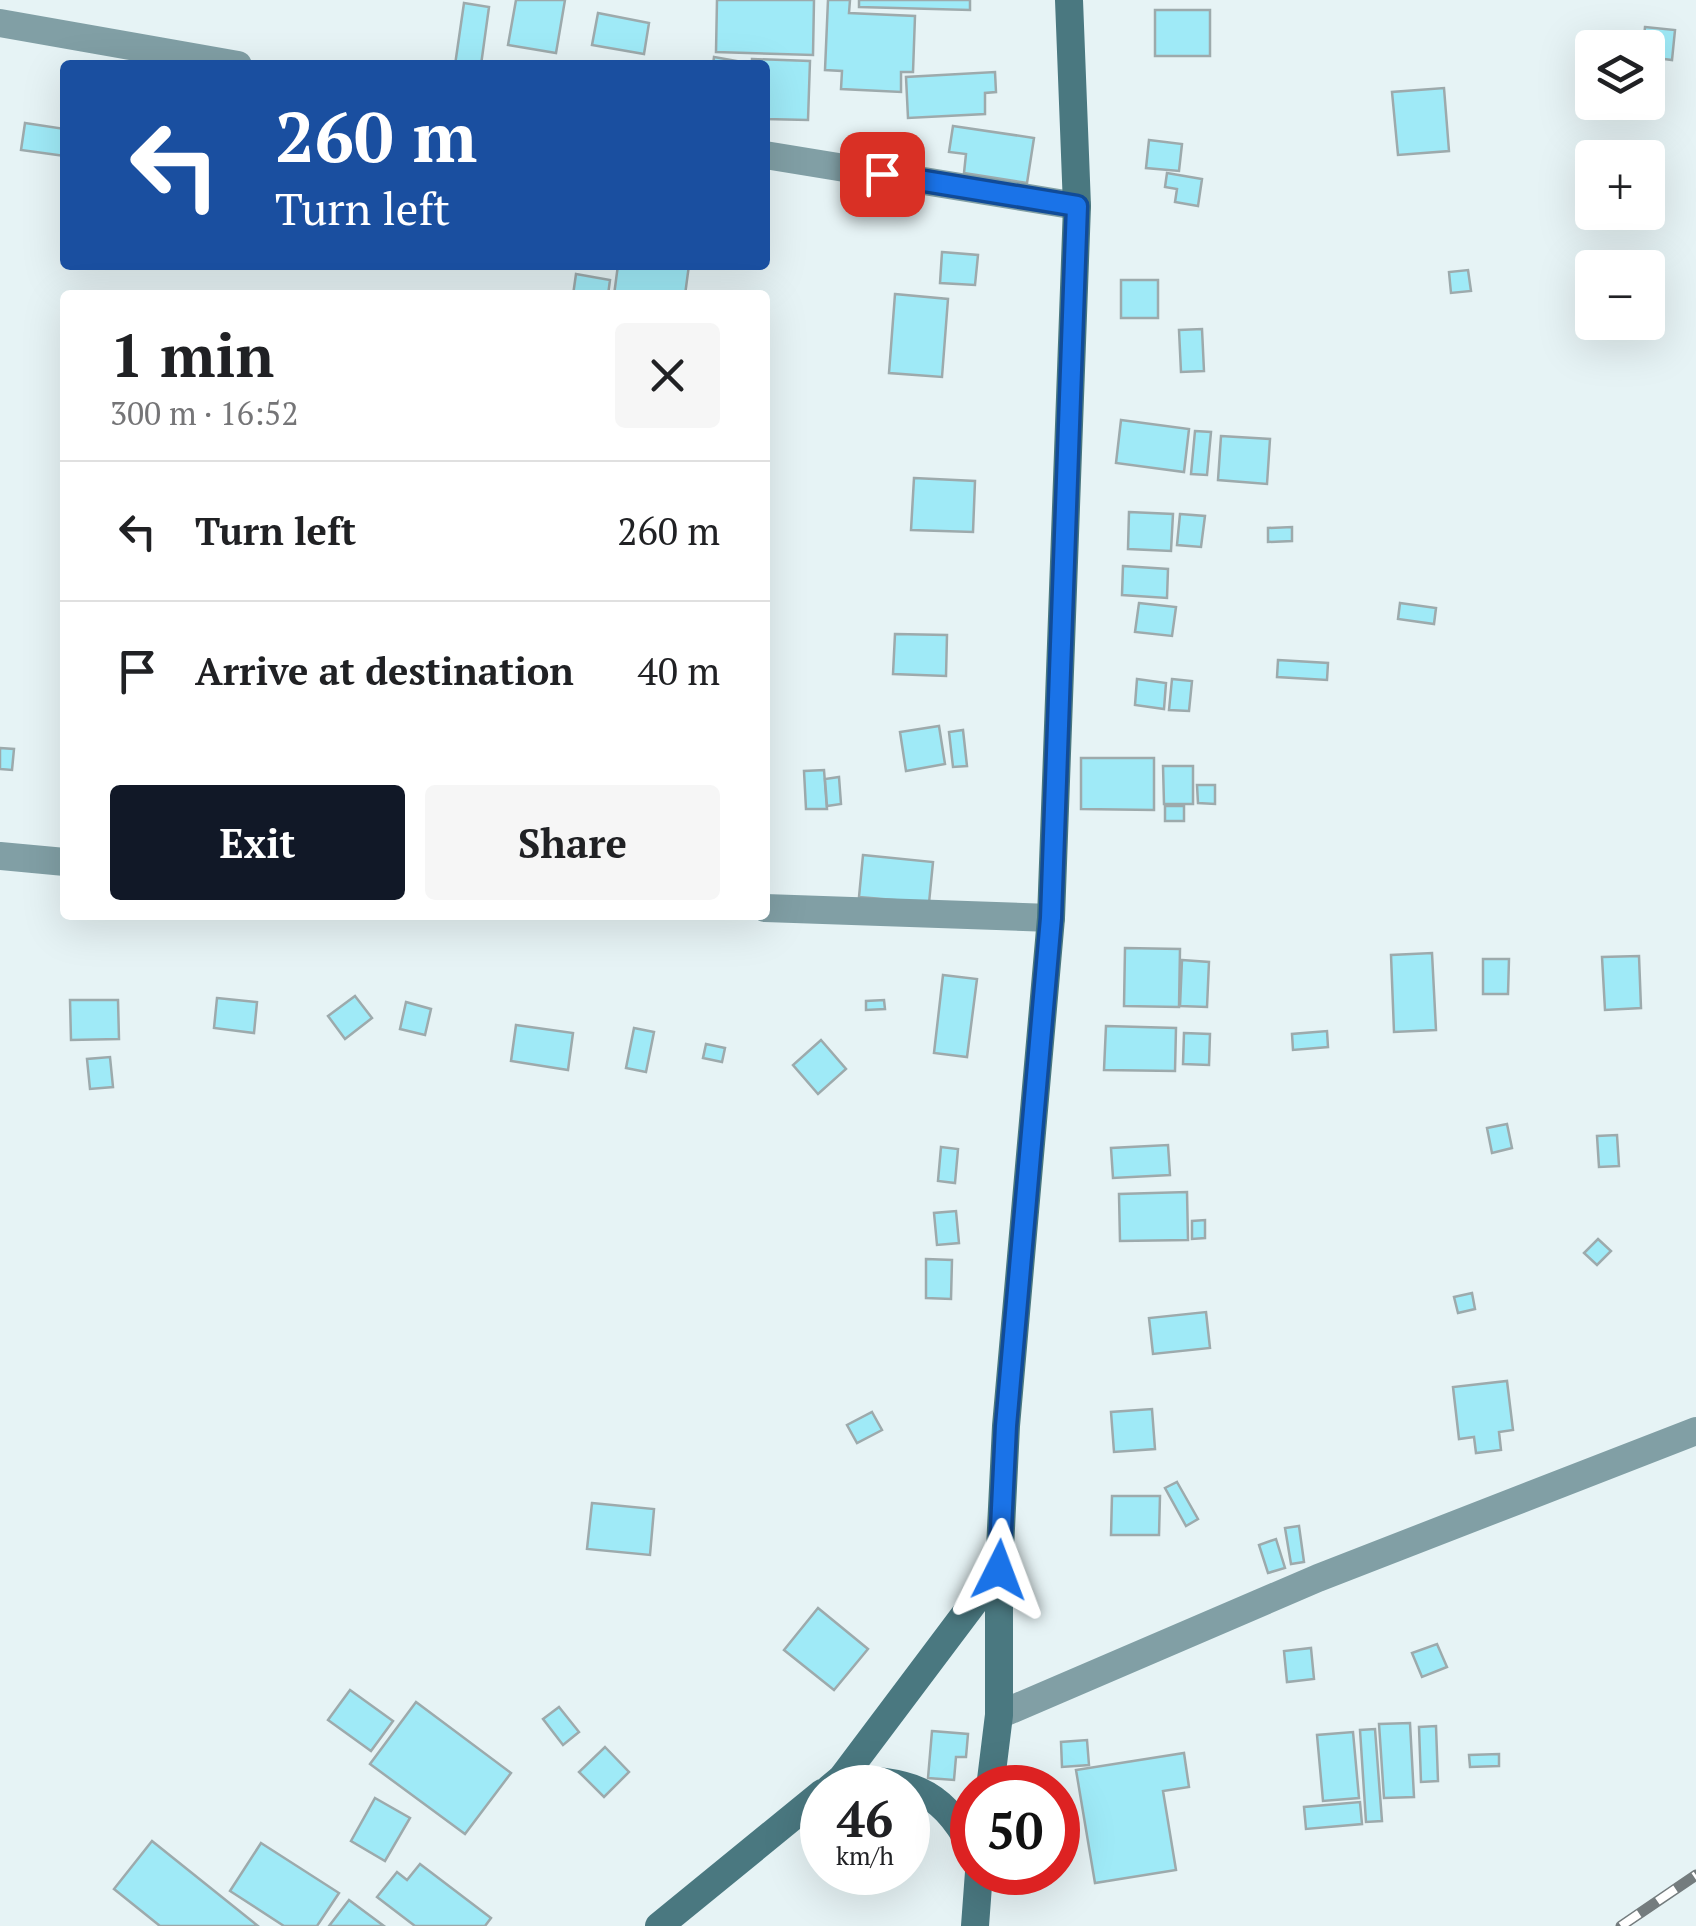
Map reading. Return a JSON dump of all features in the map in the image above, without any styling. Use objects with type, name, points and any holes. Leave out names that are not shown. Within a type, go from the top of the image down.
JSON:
[{"type":"main road","points":[[993,1765],[999,1716],[999,1570],[1006,1426],[1051,918],[1077,206],[1069,0]]},
{"type":"main road","points":[[847,1765],[999,1570]]},
{"type":"main road","points":[[930,1797],[950,1812]]},
{"type":"main road","points":[[659,1926],[800,1811]]},
{"type":"main road","points":[[975,1926],[977,1895]]},
{"type":"street","points":[[0,23],[210,60]]},
{"type":"street","points":[[770,156],[1077,206]]},
{"type":"street","points":[[0,856],[60,862]]},
{"type":"street","points":[[770,908],[1051,918]]},
{"type":"street","points":[[999,1716],[1318,1578],[1696,1431]]},
{"type":"building","points":[[516,0],[565,0],[556,53],[508,45]]},
{"type":"building","points":[[717,0],[814,0],[813,55],[716,52]]},
{"type":"building","points":[[828,0],[850,0],[849,13],[915,16],[913,72],[901,72],[901,92],[841,89],[842,71],[825,70]]},
{"type":"building","points":[[859,0],[970,0],[970,10],[859,7]]},
{"type":"building","points":[[464,3],[489,7],[482,60],[456,60]]},
{"type":"building","points":[[1155,10],[1210,10],[1210,56],[1155,56]]},
{"type":"building","points":[[598,13],[649,23],[644,54],[592,45]]},
{"type":"building","points":[[1645,27],[1675,30],[1672,60],[1665,59],[1665,30],[1645,30]]},
{"type":"building","points":[[752,59],[810,61],[808,120],[770,119],[770,60]]},
{"type":"building","points":[[995,72],[996,92],[985,93],[985,114],[908,118],[906,77]]},
{"type":"building","points":[[1444,88],[1449,151],[1398,155],[1392,92]]},
{"type":"building","points":[[25,123],[60,128],[60,155],[21,150]]},
{"type":"building","points":[[953,126],[1034,138],[1027,183],[964,173],[966,154],[949,152]]},
{"type":"building","points":[[1149,140],[1182,144],[1179,171],[1146,168]]},
{"type":"building","points":[[1167,173],[1202,179],[1198,206],[1175,202],[1177,189],[1165,187]]},
{"type":"building","points":[[942,252],[978,255],[975,285],[940,283]]},
{"type":"building","points":[[617,270],[688,270],[686,290],[615,290]]},
{"type":"building","points":[[1468,270],[1471,291],[1451,293],[1449,272]]},
{"type":"building","points":[[576,274],[610,280],[609,290],[574,290]]},
{"type":"building","points":[[1121,280],[1158,280],[1158,318],[1121,318]]},
{"type":"building","points":[[895,294],[948,299],[942,377],[889,373]]},
{"type":"building","points":[[1202,329],[1204,371],[1181,372],[1179,330]]},
{"type":"building","points":[[1121,420],[1189,429],[1184,472],[1116,463]]},
{"type":"building","points":[[1195,431],[1211,432],[1207,475],[1191,474]]},
{"type":"building","points":[[1221,436],[1270,439],[1267,484],[1218,480]]},
{"type":"building","points":[[914,478],[975,481],[973,532],[911,530]]},
{"type":"building","points":[[1129,512],[1173,514],[1171,551],[1128,549]]},
{"type":"building","points":[[1180,514],[1205,516],[1201,547],[1177,545]]},
{"type":"building","points":[[1292,527],[1292,541],[1268,542],[1268,528]]},
{"type":"building","points":[[1123,566],[1168,569],[1167,598],[1122,595]]},
{"type":"building","points":[[1139,603],[1176,607],[1172,636],[1135,632]]},
{"type":"building","points":[[1400,603],[1436,608],[1434,624],[1398,619]]},
{"type":"building","points":[[895,634],[947,635],[946,676],[893,674]]},
{"type":"building","points":[[1278,660],[1328,663],[1327,680],[1277,677]]},
{"type":"building","points":[[1137,679],[1166,683],[1164,709],[1135,705]]},
{"type":"building","points":[[1172,679],[1192,681],[1189,711],[1169,710]]},
{"type":"building","points":[[939,726],[945,764],[906,771],[900,732]]},
{"type":"building","points":[[963,730],[967,766],[953,767],[949,732]]},
{"type":"building","points":[[0,748],[14,749],[12,770],[0,769]]},
{"type":"building","points":[[1081,758],[1154,758],[1154,810],[1081,809]]},
{"type":"building","points":[[1163,766],[1193,766],[1193,804],[1164,804]]},
{"type":"building","points":[[824,770],[827,809],[806,809],[804,771]]},
{"type":"building","points":[[839,777],[841,804],[827,806],[825,779]]},
{"type":"building","points":[[1197,785],[1215,785],[1215,804],[1198,803]]},
{"type":"building","points":[[1165,806],[1184,806],[1184,821],[1165,821]]},
{"type":"building","points":[[863,855],[933,862],[929,903],[859,897]]},
{"type":"building","points":[[1125,948],[1180,949],[1179,1007],[1124,1006]]},
{"type":"building","points":[[1432,953],[1436,1030],[1394,1032],[1391,955]]},
{"type":"building","points":[[1639,956],[1641,1008],[1605,1010],[1602,957]]},
{"type":"building","points":[[1483,959],[1509,959],[1508,994],[1483,994]]},
{"type":"building","points":[[1182,960],[1209,962],[1207,1007],[1180,1006]]},
{"type":"building","points":[[943,975],[977,979],[967,1057],[934,1053]]},
{"type":"building","points":[[355,996],[372,1018],[345,1039],[328,1016]]},
{"type":"building","points":[[217,998],[257,1002],[254,1033],[214,1028]]},
{"type":"building","points":[[70,1000],[118,1000],[119,1039],[71,1040]]},
{"type":"building","points":[[884,1000],[885,1009],[866,1010],[866,1001]]},
{"type":"building","points":[[406,1002],[431,1009],[425,1035],[400,1029]]},
{"type":"building","points":[[516,1025],[573,1033],[568,1070],[511,1061]]},
{"type":"building","points":[[1106,1026],[1176,1028],[1175,1071],[1104,1070]]},
{"type":"building","points":[[634,1028],[654,1032],[646,1072],[626,1068]]},
{"type":"building","points":[[1327,1031],[1328,1047],[1293,1050],[1292,1034]]},
{"type":"building","points":[[1184,1033],[1210,1034],[1209,1065],[1183,1064]]},
{"type":"building","points":[[821,1040],[846,1069],[818,1094],[793,1065]]},
{"type":"building","points":[[706,1044],[725,1048],[722,1062],[703,1058]]},
{"type":"building","points":[[110,1057],[113,1087],[90,1089],[87,1059]]},
{"type":"building","points":[[1507,1124],[1512,1148],[1492,1153],[1487,1128]]},
{"type":"building","points":[[1617,1135],[1619,1166],[1599,1167],[1597,1136]]},
{"type":"building","points":[[1168,1145],[1170,1175],[1113,1178],[1111,1148]]},
{"type":"building","points":[[941,1147],[958,1149],[955,1183],[938,1181]]},
{"type":"building","points":[[1187,1192],[1188,1240],[1120,1241],[1119,1194]]},
{"type":"building","points":[[956,1211],[959,1243],[937,1245],[934,1213]]},
{"type":"building","points":[[1205,1220],[1205,1238],[1192,1239],[1192,1221]]},
{"type":"building","points":[[1598,1239],[1611,1251],[1597,1265],[1584,1253]]},
{"type":"building","points":[[926,1259],[952,1260],[951,1299],[926,1298]]},
{"type":"building","points":[[1472,1293],[1475,1309],[1458,1313],[1454,1297]]},
{"type":"building","points":[[1206,1312],[1210,1348],[1153,1354],[1149,1318]]},
{"type":"building","points":[[1507,1381],[1513,1430],[1499,1432],[1501,1450],[1476,1453],[1474,1437],[1459,1439],[1453,1387]]},
{"type":"building","points":[[1152,1409],[1155,1449],[1114,1452],[1111,1412]]},
{"type":"building","points":[[872,1412],[882,1430],[857,1443],[847,1425]]},
{"type":"building","points":[[1177,1482],[1198,1519],[1186,1526],[1165,1488]]},
{"type":"building","points":[[1112,1496],[1160,1496],[1159,1535],[1111,1535]]},
{"type":"building","points":[[592,1503],[654,1509],[650,1555],[587,1549]]},
{"type":"building","points":[[1299,1526],[1304,1562],[1291,1564],[1285,1528]]},
{"type":"building","points":[[1276,1539],[1285,1568],[1268,1573],[1259,1545]]},
{"type":"building","points":[[818,1608],[868,1649],[834,1690],[784,1650]]},
{"type":"building","points":[[1437,1644],[1447,1667],[1422,1677],[1412,1653]]},
{"type":"building","points":[[1311,1648],[1314,1679],[1287,1682],[1284,1651]]},
{"type":"building","points":[[350,1690],[393,1721],[371,1751],[328,1720]]},
{"type":"building","points":[[416,1702],[511,1773],[465,1834],[370,1764]]},
{"type":"building","points":[[559,1707],[579,1732],[563,1745],[543,1719]]},
{"type":"building","points":[[1410,1723],[1414,1797],[1384,1798],[1379,1724]]},
{"type":"building","points":[[1436,1726],[1438,1781],[1421,1782],[1419,1727]]},
{"type":"building","points":[[1375,1729],[1382,1821],[1366,1822],[1360,1730]]},
{"type":"building","points":[[932,1731],[968,1734],[966,1757],[956,1757],[955,1765],[950,1765],[950,1780],[930,1778]]},
{"type":"building","points":[[1353,1732],[1359,1798],[1323,1801],[1317,1735]]},
{"type":"building","points":[[1087,1740],[1089,1765],[1062,1765],[1061,1742]]},
{"type":"building","points":[[605,1747],[629,1772],[604,1797],[579,1772]]},
{"type":"building","points":[[1184,1753],[1189,1787],[1163,1791],[1176,1870],[1095,1883],[1080,1794],[1080,1769]]},
{"type":"building","points":[[1499,1754],[1499,1766],[1470,1767],[1469,1755]]},
{"type":"building","points":[[375,1798],[410,1818],[385,1861],[351,1841]]},
{"type":"building","points":[[1360,1802],[1362,1824],[1306,1829],[1304,1807]]},
{"type":"building","points":[[152,1841],[258,1926],[160,1926],[114,1889]]},
{"type":"building","points":[[261,1843],[339,1893],[317,1926],[284,1926],[230,1891]]},
{"type":"building","points":[[420,1864],[491,1918],[485,1926],[415,1926],[377,1897],[397,1872],[407,1880]]},
{"type":"building","points":[[349,1900],[384,1926],[329,1926]]},
{"type":"railway","points":[[1621,1926],[1696,1875]]},
{"type":"route","points":[[882,174],[1077,206],[1051,918],[1006,1426],[999,1570]]}]
